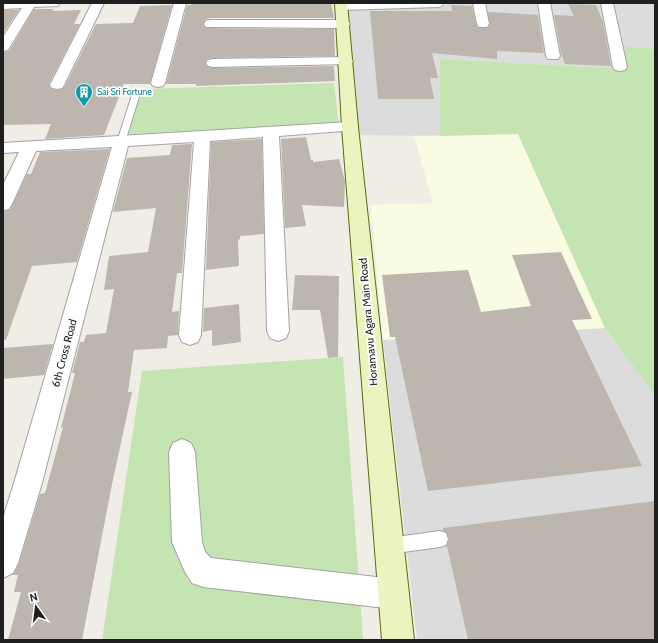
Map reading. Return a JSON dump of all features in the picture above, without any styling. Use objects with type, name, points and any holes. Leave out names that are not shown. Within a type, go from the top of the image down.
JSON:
[{"type":"street","points":[[3,5],[54,3]]},
{"type":"street","points":[[57,85],[98,3]]},
{"type":"street","points":[[158,83],[180,3]]},
{"type":"street","points":[[210,24],[438,3]]},
{"type":"street","points":[[479,3],[483,24]]},
{"type":"street","points":[[544,3],[553,56]]},
{"type":"street","points":[[607,3],[620,67]]},
{"type":"street","points":[[3,47],[31,4]]},
{"type":"street","name":"Horamavu Agara Main Road","points":[[342,11],[350,127],[398,640]]},
{"type":"street","points":[[213,63],[346,61]]},
{"type":"street","points":[[3,148],[350,127]]},
{"type":"street","points":[[271,132],[278,331]]},
{"type":"street","points":[[190,335],[202,137]]},
{"type":"street","name":"6th Cross Road","points":[[4,554],[28,484],[121,142]]},
{"type":"street","points":[[3,204],[30,147]]},
{"type":"street","points":[[182,452],[187,542],[195,562],[204,572],[394,594]]},
{"type":"lane","points":[[121,142],[135,97]]},
{"type":"lane","points":[[389,546],[440,539]]},
{"type":"shaded area","points":[[447,3],[655,3],[655,49],[625,46],[627,69],[440,59],[440,136],[358,135],[348,8],[446,5]]},
{"type":"shaded area","points":[[518,134],[605,328],[383,340],[371,205],[433,203],[414,136]]},
{"type":"shaded area","points":[[605,328],[655,396],[655,640],[417,640],[383,340]]},
{"type":"green space","points":[[625,46],[655,49],[655,396],[605,328],[518,134],[440,136],[440,59],[626,69]]},
{"type":"green space","points":[[334,83],[339,127],[127,134],[141,89]]},
{"type":"green space","points":[[343,357],[363,640],[102,640],[142,371]]},
{"type":"building","points":[[192,3],[331,3],[334,18],[210,18],[205,20],[203,25],[206,28],[334,29],[335,56],[213,58],[207,59],[205,64],[208,67],[213,68],[334,66],[335,81],[196,86],[196,84],[166,84],[187,5],[191,5]]},
{"type":"building","points":[[568,4],[596,5],[603,22],[611,66],[565,64],[561,53],[554,15],[574,16]]},
{"type":"building","points":[[172,5],[150,84],[124,84],[104,135],[45,139],[51,124],[3,125],[3,52],[9,51],[34,9],[54,9],[52,11],[81,10],[74,24],[80,24],[49,84],[51,89],[57,90],[62,89],[65,86],[96,24],[133,23],[140,6]]},
{"type":"building","points":[[451,5],[472,6],[476,24],[479,28],[487,28],[490,25],[488,12],[538,15],[544,53],[497,51],[497,59],[432,53],[438,78],[430,78],[434,99],[378,99],[370,11],[452,11]]},
{"type":"building","points":[[3,10],[19,10],[3,34]]},
{"type":"building","points":[[306,137],[311,160],[313,160],[313,162],[339,159],[345,181],[344,207],[302,205],[306,226],[285,228],[281,139]]},
{"type":"building","points":[[262,139],[264,234],[240,236],[240,239],[238,240],[239,266],[206,270],[211,142]]},
{"type":"building","points":[[192,144],[182,273],[177,273],[172,312],[179,311],[178,335],[168,336],[167,348],[134,350],[128,392],[132,392],[112,484],[82,640],[8,640],[21,592],[14,592],[18,575],[13,575],[19,563],[40,494],[45,493],[63,427],[61,428],[75,373],[72,373],[80,342],[84,342],[86,335],[106,333],[114,289],[104,290],[109,256],[148,252],[156,208],[113,212],[127,158],[170,155],[172,145]]},
{"type":"building","points":[[110,149],[77,262],[32,266],[6,340],[3,340],[3,211],[10,210],[27,174],[31,174],[40,152]]},
{"type":"building","points":[[561,252],[592,319],[572,320],[642,466],[428,491],[395,337],[390,337],[382,275],[468,270],[481,312],[531,306],[512,255]]},
{"type":"building","points":[[295,275],[339,276],[338,357],[328,358],[320,310],[292,310]]},
{"type":"building","points":[[239,304],[241,342],[212,346],[212,330],[203,332],[204,308]]},
{"type":"building","points":[[53,344],[44,375],[3,379],[3,348]]},
{"type":"building","points":[[655,501],[655,640],[468,640],[447,546],[449,539],[447,533],[443,531],[443,528]]},
{"type":"place","name":"Sai Sri Fortune","points":[[84,107]]}]
